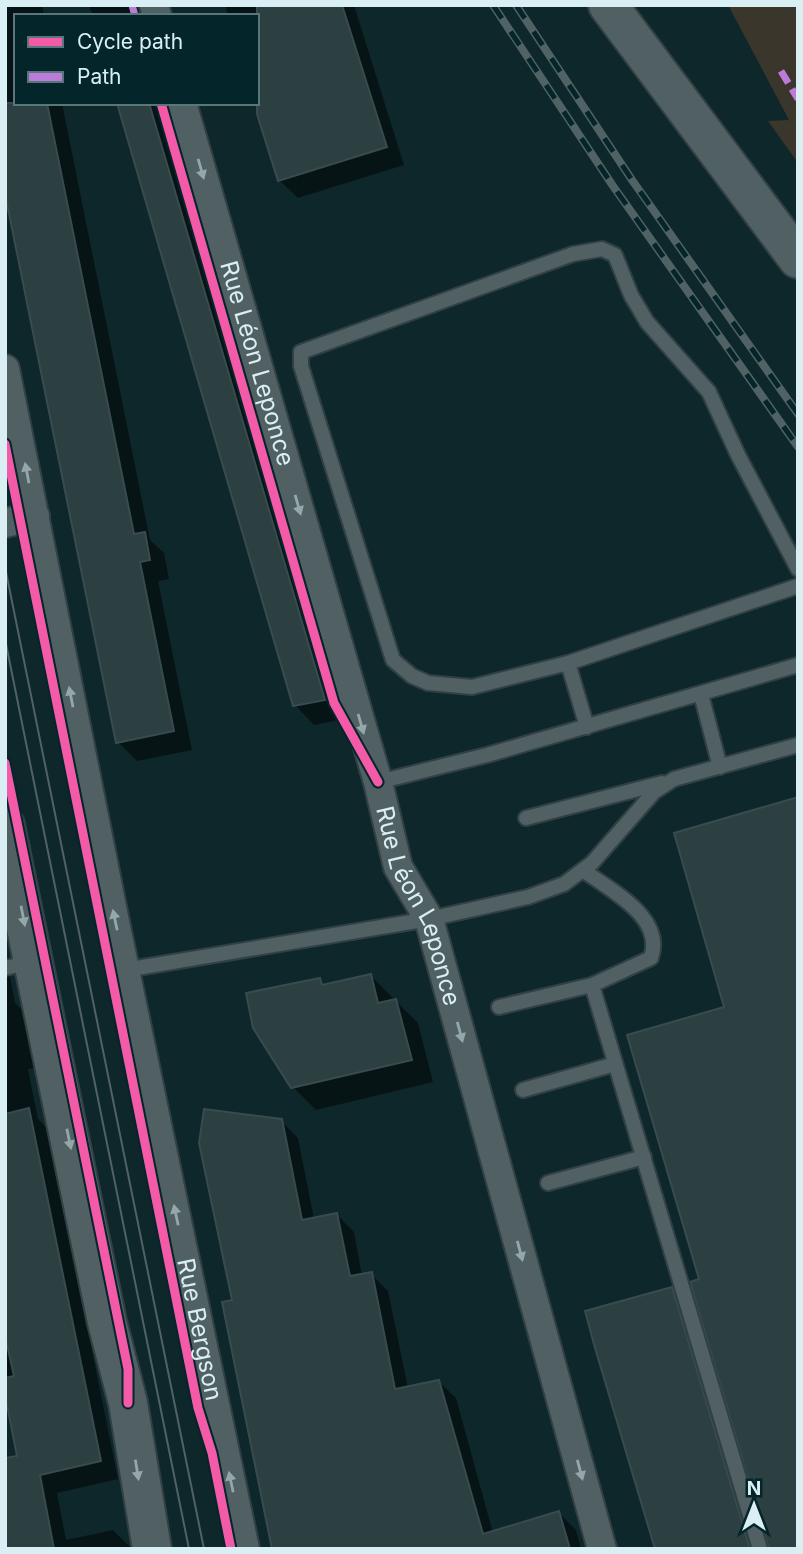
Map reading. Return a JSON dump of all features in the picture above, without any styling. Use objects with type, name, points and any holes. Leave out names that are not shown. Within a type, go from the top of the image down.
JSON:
[{"type":"main road","points":[[608,5],[798,260]]},
{"type":"main road","points":[[634,5],[694,117]]},
{"type":"main road","points":[[5,825],[19,965],[128,1403],[152,1549]]},
{"type":"street","name":"Rue Léon Leponce","points":[[183,105],[378,782],[398,867],[429,919],[602,1549]]},
{"type":"street","name":"Rue Bergson","points":[[5,369],[125,970],[245,1549]]},
{"type":"street","points":[[5,523],[35,516]]},
{"type":"lane","points":[[798,569],[737,456],[709,392],[647,322],[631,295],[615,256],[602,249],[573,254],[301,352],[301,366],[393,660],[412,676],[428,683],[472,687],[568,663],[798,586]]},
{"type":"lane","points":[[568,663],[587,727]]},
{"type":"lane","points":[[378,782],[587,727],[798,665]]},
{"type":"lane","points":[[701,694],[720,766]]},
{"type":"lane","points":[[526,818],[798,745]]},
{"type":"lane","points":[[125,970],[429,919],[528,897],[564,884],[583,870],[654,792],[674,779]]},
{"type":"lane","points":[[499,1007],[592,985],[651,958],[656,943],[648,921],[583,870]]},
{"type":"lane","points":[[592,985],[760,1549]]},
{"type":"lane","points":[[523,1090],[615,1064]]},
{"type":"lane","points":[[548,1183],[643,1157]]},
{"type":"shaded area","points":[[728,5],[798,5],[798,163],[768,121],[789,120]]},
{"type":"building","points":[[257,5],[342,5],[387,147],[278,181],[257,114]]},
{"type":"building","points":[[5,103],[47,105],[134,534],[145,532],[150,560],[140,562],[174,731],[116,743],[5,194]]},
{"type":"building","points":[[118,105],[150,105],[325,700],[293,706]]},
{"type":"building","points":[[798,797],[798,1549],[769,1549],[690,1282],[699,1279],[627,1035],[724,1007],[674,833]]},
{"type":"building","points":[[371,974],[378,1003],[396,999],[412,1060],[291,1088],[253,1028],[246,993],[320,978],[322,985]]},
{"type":"building","points":[[29,1108],[101,1461],[40,1475],[54,1549],[5,1549],[5,1458],[17,1456],[5,1395],[5,1378],[14,1376],[5,1336],[5,1114]]},
{"type":"building","points":[[204,1109],[282,1119],[302,1220],[337,1213],[350,1276],[372,1272],[395,1389],[439,1380],[483,1534],[559,1511],[570,1549],[272,1549],[222,1302],[232,1300],[199,1143]]},
{"type":"building","points":[[672,1287],[750,1549],[655,1549],[595,1348],[585,1311]]},
{"type":"tram line","points":[[5,567],[204,1549]]},
{"type":"tram line","points":[[5,639],[189,1549]]},
{"type":"railway","points":[[493,5],[613,186],[798,447]]},
{"type":"railway","points":[[516,5],[632,180],[798,414]]},
{"type":"marked path","points":[[132,5],[134,14]]},
{"type":"marked path","points":[[781,71],[798,99]]},
{"type":"cycle path","points":[[162,105],[334,703],[378,782]]},
{"type":"cycle path","points":[[5,444],[198,1408],[212,1453],[231,1549]]},
{"type":"cycle path","points":[[5,763],[128,1369],[128,1403]]}]
